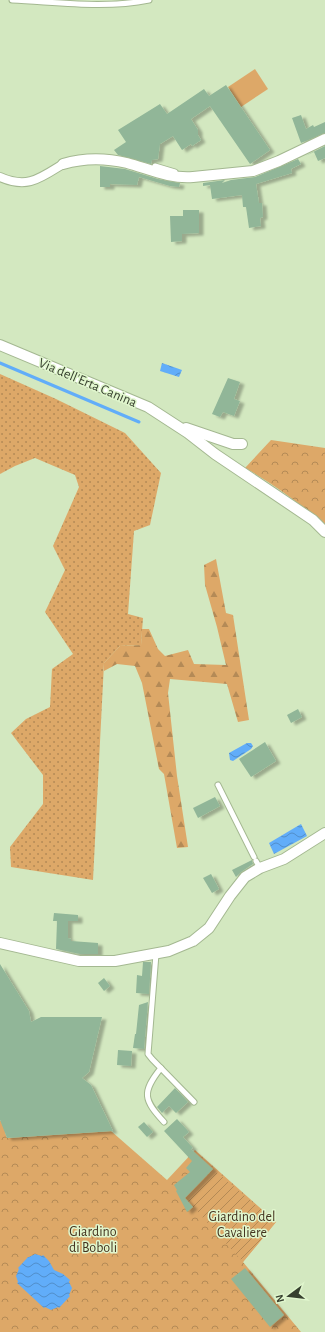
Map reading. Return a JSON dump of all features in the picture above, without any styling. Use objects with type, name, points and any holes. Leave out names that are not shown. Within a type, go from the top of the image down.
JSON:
[{"type":"street","points":[[0,177],[17,183],[26,183],[35,180],[63,164],[73,161],[105,159],[127,163],[184,178],[253,171],[279,161],[325,139]]},
{"type":"street","name":"Via dell'Erta Canina","points":[[0,345],[148,407],[313,520],[325,532]]},
{"type":"street","name":"Via dell'Erta Canina","points":[[173,423],[233,444],[242,444]]},
{"type":"street","points":[[0,943],[79,961],[115,961],[169,951],[184,945],[201,935],[209,928],[230,896],[257,862],[284,859],[325,833]]},
{"type":"lane","points":[[12,0],[82,4],[132,4],[149,0]]},
{"type":"lane","points":[[155,166],[193,177]]},
{"type":"lane","points":[[218,785],[257,862]]},
{"type":"lane","points":[[156,954],[148,1054],[194,1102]]},
{"type":"lane","points":[[160,1068],[150,1082],[148,1095],[151,1107],[164,1122]]},
{"type":"green space","points":[[255,69],[268,89],[241,107],[228,87]]},
{"type":"green space","points":[[0,374],[56,399],[125,433],[161,473],[150,525],[134,531],[128,614],[143,618],[141,645],[120,646],[104,663],[93,880],[11,867],[10,847],[43,804],[43,775],[11,733],[26,719],[50,707],[52,669],[73,654],[45,612],[65,570],[53,546],[79,487],[75,475],[35,458],[0,474]]},
{"type":"green space","points":[[271,440],[325,448],[325,526],[287,495],[245,468]]},
{"type":"green space","points":[[216,559],[226,613],[233,615],[249,720],[238,722],[227,684],[170,679],[168,693],[177,776],[188,847],[177,848],[164,774],[159,769],[142,683],[135,666],[117,664],[104,671],[104,663],[120,646],[141,645],[142,629],[149,629],[158,649],[165,656],[188,650],[194,664],[226,665],[205,585],[204,565]]},
{"type":"green space","name":"Giardino di Boboli","points":[[9,1118],[5,1132],[7,1138],[111,1131],[167,1180],[195,1150],[276,1222],[243,1262],[301,1332],[0,1332],[0,1121]]},
{"type":"green space","name":"Giardino del Cavaliere","points":[[213,1169],[276,1222],[243,1262],[185,1198]]},
{"type":"water","points":[[162,363],[182,370],[179,377],[160,371]]},
{"type":"water","points":[[247,743],[251,743],[253,746],[251,749],[233,761],[230,760],[229,753]]},
{"type":"water","points":[[301,824],[307,836],[274,854],[269,843]]},
{"type":"water","points":[[35,1254],[43,1255],[49,1261],[54,1270],[63,1274],[70,1280],[69,1282],[72,1288],[69,1295],[70,1296],[59,1308],[58,1307],[51,1310],[45,1307],[44,1308],[17,1283],[16,1276],[19,1269],[18,1268],[28,1257]]},
{"type":"building","points":[[226,85],[270,150],[250,164],[210,106],[191,119],[198,130],[198,135],[201,140],[192,146],[191,144],[182,150],[173,136],[160,144],[158,159],[152,160],[151,164],[118,155],[114,150],[126,142],[118,130],[160,104],[167,114],[204,89],[209,96]]},
{"type":"building","points":[[301,115],[306,129],[313,125],[314,127],[325,122],[325,133],[301,143],[292,118]]},
{"type":"building","points":[[325,146],[325,158],[318,161],[314,152],[305,156]]},
{"type":"building","points":[[298,159],[301,164],[291,169],[292,173],[256,184],[259,203],[262,203],[263,217],[260,218],[261,226],[249,228],[246,207],[243,207],[242,195],[212,199],[210,185],[203,186],[203,183],[225,180],[222,183],[231,180],[255,177]]},
{"type":"building","points":[[100,166],[125,169],[158,179],[180,183],[179,187],[170,186],[139,177],[137,185],[110,184],[110,187],[100,187]]},
{"type":"building","points":[[183,210],[199,210],[199,233],[182,234],[182,241],[171,242],[170,216],[183,216]]},
{"type":"building","points":[[228,378],[240,382],[234,399],[240,401],[234,416],[223,412],[220,417],[212,414]]},
{"type":"building","points":[[298,709],[302,717],[291,723],[287,715]]},
{"type":"building","points":[[265,742],[276,761],[251,777],[239,759]]},
{"type":"building","points":[[215,797],[220,806],[198,818],[193,808]]},
{"type":"building","points":[[252,860],[253,864],[236,877],[232,870]]},
{"type":"building","points":[[211,874],[219,889],[212,893],[203,878]]},
{"type":"building","points":[[54,913],[78,915],[78,921],[68,921],[68,938],[71,939],[71,941],[98,943],[98,954],[80,954],[56,949],[57,921],[53,921]]},
{"type":"building","points":[[143,962],[151,962],[149,994],[136,993],[137,975],[142,976]]},
{"type":"building","points":[[0,964],[29,1011],[31,1022],[41,1017],[102,1017],[89,1072],[82,1078],[91,1085],[113,1131],[7,1138],[0,1120]]},
{"type":"building","points":[[104,978],[110,986],[104,991],[98,983]]},
{"type":"building","points":[[148,1002],[144,1049],[133,1048],[139,1005]]},
{"type":"building","points":[[118,1050],[132,1051],[131,1066],[117,1065]]},
{"type":"building","points":[[175,1088],[188,1102],[176,1113],[169,1106],[162,1113],[157,1107]]},
{"type":"building","points":[[177,1119],[189,1132],[183,1137],[193,1148],[191,1149],[213,1169],[185,1198],[193,1207],[187,1212],[174,1185],[190,1172],[186,1168],[192,1161],[164,1131]]},
{"type":"building","points":[[144,1122],[153,1132],[147,1137],[138,1127]]},
{"type":"building","points":[[245,1268],[284,1315],[270,1327],[231,1279]]},
{"type":"waterway","points":[[0,363],[139,422]]}]
